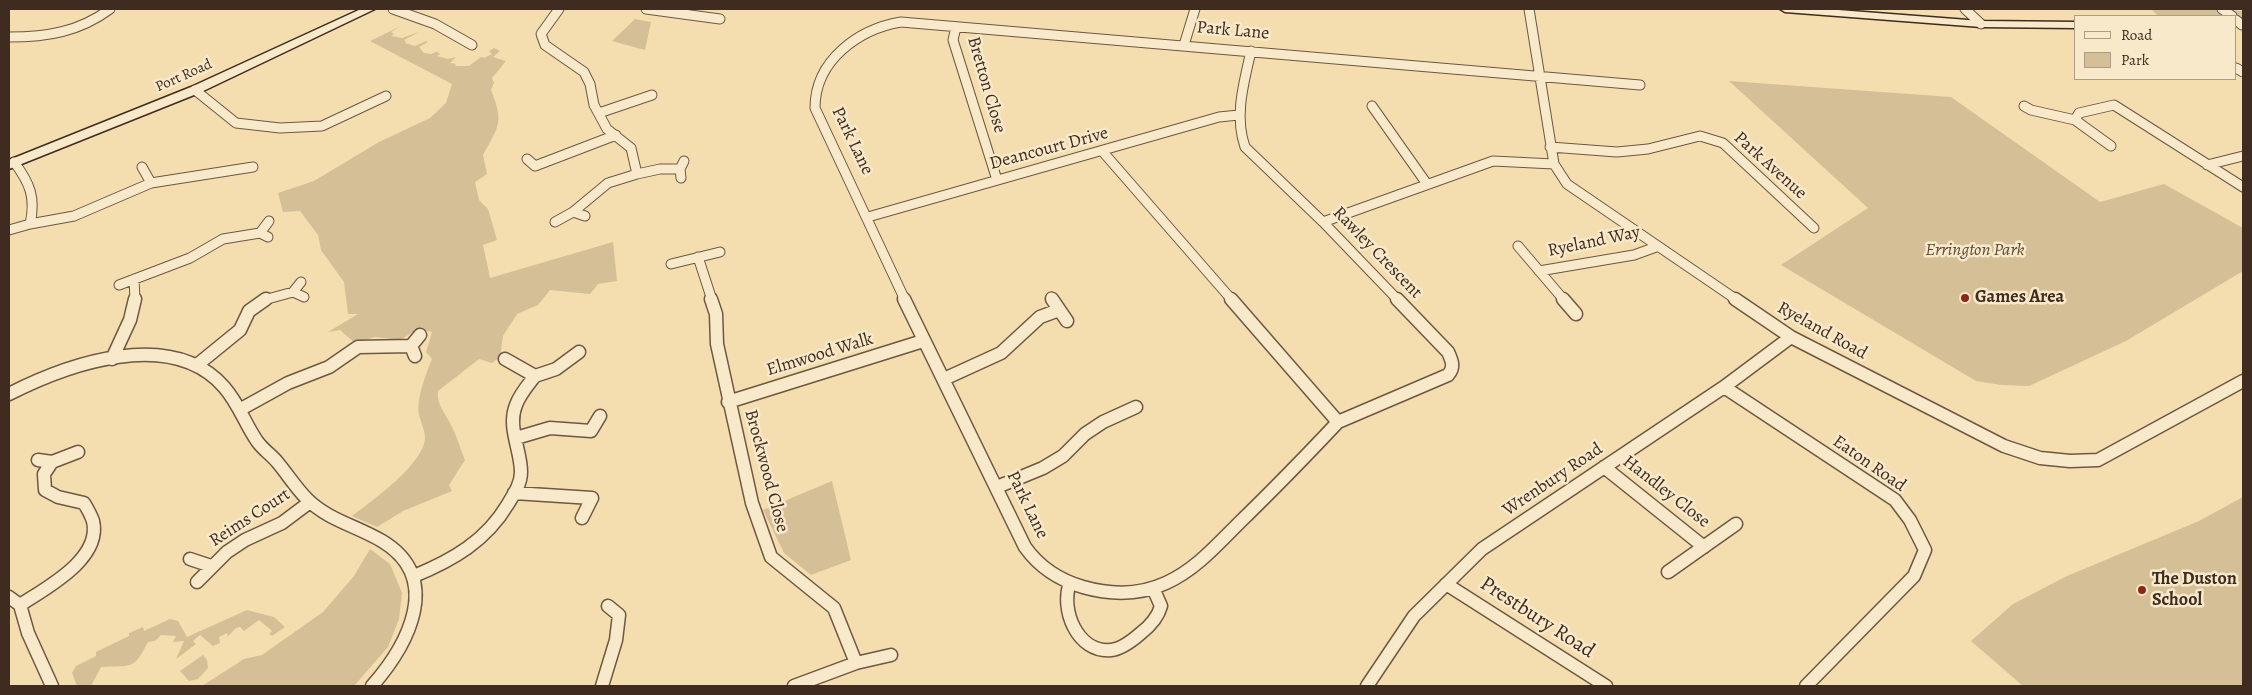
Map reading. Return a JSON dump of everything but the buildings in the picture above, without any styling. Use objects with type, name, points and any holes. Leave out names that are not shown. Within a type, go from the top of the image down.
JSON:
[{"type":"street","points":[[9,37],[64,34],[84,27],[110,9]]},
{"type":"street","name":"Port Road","points":[[12,164],[195,90],[369,9]]},
{"type":"street","points":[[393,9],[435,24],[472,45]]},
{"type":"street","points":[[559,9],[540,34],[543,42],[584,72],[607,129],[631,148],[637,174]]},
{"type":"street","points":[[646,9],[720,20]]},
{"type":"street","points":[[706,17],[712,9]]},
{"type":"street","points":[[1184,45],[1195,9]]},
{"type":"street","name":"Ryeland Road","points":[[1530,9],[1550,147],[1554,164],[1567,184],[1656,247],[1791,337],[2004,446],[2040,458],[2070,461],[2098,460],[2243,381]]},
{"type":"street","points":[[1785,9],[1981,24],[2074,25]]},
{"type":"street","points":[[1965,9],[1981,24]]},
{"type":"street","name":"Park Lane","points":[[1278,485],[1202,559],[1178,577],[1153,588],[1122,593],[1098,592],[1070,583],[1035,562],[1025,547],[944,379],[923,341],[868,217],[816,111],[814,104],[825,70],[845,45],[878,26],[901,22],[1184,45],[1540,78],[1640,85]]},
{"type":"street","name":"Bretton Close","points":[[956,27],[953,40],[997,180]]},
{"type":"street","name":"Rawley Crescent","points":[[1251,51],[1239,115],[1240,136],[1245,148],[1323,222],[1448,352],[1454,365],[1453,370],[1442,378],[1338,422],[1278,485]]},
{"type":"street","points":[[195,90],[236,123],[280,128],[322,126],[386,96]]},
{"type":"street","points":[[599,113],[654,95]]},
{"type":"street","points":[[2075,120],[2079,113],[2114,105],[2243,186]]},
{"type":"street","points":[[1372,106],[1427,184]]},
{"type":"street","points":[[2024,106],[2031,110],[2075,120],[2111,146]]},
{"type":"street","name":"Deancourt Drive","points":[[868,217],[1103,152],[1219,117],[1239,115]]},
{"type":"street","points":[[532,166],[616,135]]},
{"type":"street","name":"Park Avenue","points":[[1550,147],[1617,152],[1648,150],[1700,136],[1716,140],[1723,143],[1814,228]]},
{"type":"street","points":[[1103,152],[1338,422]]},
{"type":"street","points":[[2207,165],[2243,156]]},
{"type":"street","points":[[224,171],[230,160]]},
{"type":"street","points":[[1323,222],[1493,161],[1554,164]]},
{"type":"street","points":[[12,164],[32,185],[35,203],[30,224]]},
{"type":"street","points":[[142,166],[151,183]]},
{"type":"street","points":[[9,230],[74,216],[104,205],[151,183],[253,168]]},
{"type":"street","points":[[554,222],[573,212],[608,183],[637,174],[660,170],[682,170]]},
{"type":"street","points":[[573,212],[585,216]]},
{"type":"street","points":[[119,285],[190,258],[223,239],[264,235],[269,221]]},
{"type":"street","name":"Ryeland Way","points":[[1518,246],[1576,314]]},
{"type":"street","name":"Ryeland Way","points":[[1540,271],[1634,254],[1656,247]]},
{"type":"street","points":[[671,264],[720,252]]},
{"type":"street","name":"Brockwood Close","points":[[698,258],[716,314],[717,344],[728,402],[752,503],[771,557],[834,608],[856,663]]},
{"type":"street","points":[[112,359],[134,311],[136,288],[134,279]]},
{"type":"street","points":[[197,365],[240,330],[249,311],[268,298],[293,292],[301,282]]},
{"type":"street","points":[[293,292],[304,297]]},
{"type":"street","points":[[1051,297],[1067,321]]},
{"type":"street","points":[[944,379],[1001,353],[1040,317],[1059,310]]},
{"type":"street","points":[[241,409],[288,383],[329,366],[358,347],[413,351],[420,335]]},
{"type":"street","name":"Wrenbury Road","points":[[1367,686],[1414,616],[1482,549],[1724,387],[1791,337]]},
{"type":"street","name":"Elmwood Walk","points":[[728,402],[923,341]]},
{"type":"street","points":[[414,576],[459,556],[479,542],[494,526],[514,493],[521,471],[513,426],[515,407],[535,376],[556,369],[579,352]]},
{"type":"street","points":[[10,391],[63,370],[112,359],[153,355],[178,358],[197,365],[215,379],[241,409],[257,441],[276,459],[310,502],[336,521],[388,545],[400,554],[414,576],[417,600],[410,629],[393,662],[372,686]]},
{"type":"street","points":[[505,359],[535,376]]},
{"type":"street","name":"Eaton Road","points":[[1724,387],[1895,500],[1910,520],[1925,550],[1914,576],[1806,686]]},
{"type":"street","points":[[997,487],[1043,468],[1063,456],[1085,434],[1103,422],[1136,407]]},
{"type":"street","points":[[516,438],[550,428],[591,431],[600,416]]},
{"type":"street","points":[[38,460],[52,462],[78,452]]},
{"type":"street","points":[[52,462],[44,474],[45,490],[58,497],[84,503],[90,515],[95,533],[93,545],[74,568],[14,601],[52,686]]},
{"type":"street","name":"Handley Close","points":[[1604,467],[1704,547]]},
{"type":"street","points":[[514,493],[592,498],[582,518]]},
{"type":"street","name":"Reims Court","points":[[197,582],[211,566],[245,540],[282,523],[310,502]]},
{"type":"street","name":"Handley Close","points":[[1668,572],[1736,524]]},
{"type":"street","name":"Reims Court","points":[[190,559],[211,566]]},
{"type":"street","points":[[1070,583],[1066,605],[1076,631],[1085,642],[1097,648],[1112,650],[1125,645],[1136,637],[1159,613],[1161,606],[1159,597],[1153,588]]},
{"type":"street","name":"Prestbury Road","points":[[1446,584],[1606,686]]},
{"type":"street","points":[[602,686],[616,640],[619,615],[608,606]]},
{"type":"street","points":[[794,686],[856,663],[890,654]]},
{"type":"green space","points":[[2209,9],[2243,11],[2243,22],[2237,15],[2157,15],[2152,10]]},
{"type":"green space","points":[[635,19],[651,22],[645,50],[612,41]]},
{"type":"green space","points":[[401,26],[391,32],[394,34],[391,36],[402,38],[419,32],[404,40],[405,43],[415,46],[426,41],[428,42],[419,47],[424,53],[431,54],[444,49],[437,52],[440,54],[437,56],[448,59],[456,57],[450,63],[456,64],[455,66],[469,66],[481,57],[484,58],[492,54],[489,51],[494,48],[500,51],[493,57],[506,61],[492,78],[494,83],[491,90],[497,110],[498,124],[483,155],[487,174],[475,182],[479,200],[488,209],[497,240],[483,245],[490,278],[613,242],[617,281],[598,284],[590,294],[550,290],[538,305],[517,314],[503,336],[500,357],[492,363],[479,359],[438,391],[438,400],[453,429],[465,460],[449,485],[452,491],[403,511],[377,527],[352,516],[396,481],[416,459],[422,448],[425,435],[418,409],[424,379],[432,359],[426,352],[432,332],[418,329],[400,340],[375,337],[355,343],[340,330],[328,332],[358,314],[348,314],[344,282],[321,250],[318,235],[300,211],[283,212],[278,193],[314,181],[379,142],[430,118],[446,103],[452,84],[370,41]]},
{"type":"green space","name":"Errington Park","points":[[1729,81],[1951,97],[2100,202],[2164,184],[2243,228],[2243,271],[2126,341],[2029,386],[2001,385],[1976,381],[1781,265],[1868,208]]},
{"type":"green space","points":[[832,481],[851,560],[811,575],[784,553],[763,510]]},
{"type":"green space","name":"The Duston School","points":[[2243,497],[2243,686],[2023,686],[1971,641],[2013,604],[2067,576],[2199,521]]},
{"type":"green space","points":[[370,549],[390,564],[402,593],[399,619],[388,647],[354,686],[202,686],[244,659],[262,655],[323,612],[354,576]]},
{"type":"green space","points":[[247,610],[274,617],[285,627],[272,636],[269,634],[272,631],[259,620],[244,631],[240,627],[236,628],[228,636],[227,633],[219,637],[220,643],[213,646],[200,635],[193,641],[196,644],[176,659],[184,641],[173,642],[176,636],[161,635],[155,641],[148,642],[135,662],[126,666],[101,667],[91,686],[77,686],[72,673],[76,666],[96,656],[96,652],[129,636],[129,633],[143,627],[144,631],[170,619],[178,621],[187,637]]},
{"type":"green space","points":[[203,655],[207,660],[208,668],[198,679],[189,681],[180,671]]},
{"type":"place","name":"Games Area","points":[[1965,298]]},
{"type":"place","name":"The Duston School","points":[[2142,590]]}]
